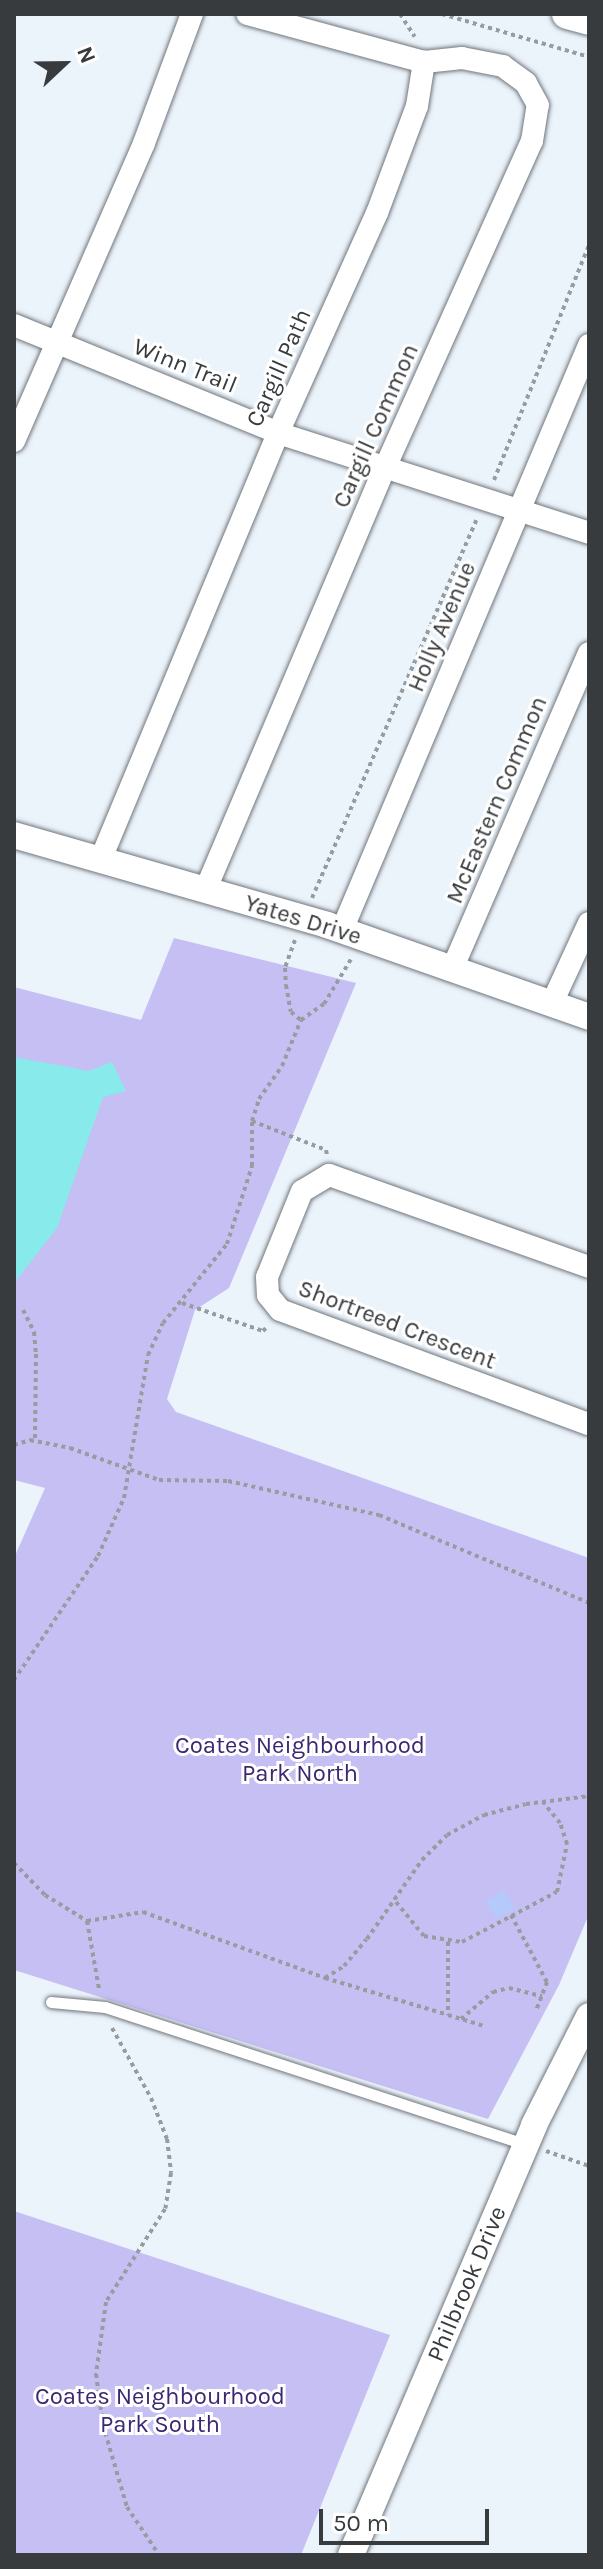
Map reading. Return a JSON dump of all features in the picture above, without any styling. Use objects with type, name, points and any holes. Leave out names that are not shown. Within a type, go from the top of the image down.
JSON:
[{"type":"main road","points":[[567,14],[589,20]]},
{"type":"street","points":[[14,441],[55,341],[144,143],[192,14]]},
{"type":"street","points":[[247,14],[424,62]]},
{"type":"street","name":"Cargill Common","points":[[205,891],[384,470],[532,141],[538,105],[526,83],[503,66],[462,58],[424,62]]},
{"type":"street","name":"Cargill Path","points":[[100,861],[278,433],[377,213],[417,106],[424,62]]},
{"type":"street","name":"Winn Trail","points":[[14,325],[278,433],[384,470],[589,533]]},
{"type":"street","name":"Holly Avenue","points":[[353,933],[520,510],[589,345]]},
{"type":"street","name":"McEastern Common","points":[[453,967],[589,653]]},
{"type":"street","name":"Yates Drive","points":[[14,835],[353,933],[589,1017]]},
{"type":"street","points":[[552,1003],[589,923]]},
{"type":"street","points":[[329,1175],[589,1267]]},
{"type":"street","name":"Shortreed Crescent","points":[[329,1175],[302,1191],[267,1277],[268,1295],[280,1310],[589,1424]]},
{"type":"street","name":"Philbrook Drive","points":[[351,2555],[527,2145],[588,2021]]},
{"type":"lane","points":[[51,2002],[105,2007],[527,2145]]},
{"type":"path","points":[[442,14],[589,57]]},
{"type":"path","points":[[301,1020],[291,1012],[285,968],[302,918],[485,500],[589,245]]},
{"type":"path","points":[[14,1680],[98,1556],[130,1474],[148,1355],[163,1323],[227,1244],[243,1207],[252,1166],[252,1121],[301,1020],[324,1004],[353,933]]},
{"type":"path","points":[[252,1121],[326,1150],[329,1175]]},
{"type":"path","points":[[181,1303],[263,1331],[280,1310]]},
{"type":"path","points":[[23,1310],[34,1332],[35,1441]]},
{"type":"path","points":[[14,1445],[35,1441],[70,1448],[130,1474],[159,1480],[228,1481],[379,1515],[589,1603]]},
{"type":"path","points":[[325,1978],[344,1966],[396,1901],[422,1860],[447,1835],[484,1815],[589,1796]]},
{"type":"path","points":[[396,1901],[424,1936],[448,1942],[479,1936],[511,1915],[557,1892],[565,1870],[567,1844],[560,1823],[543,1802]]},
{"type":"path","points":[[14,1863],[22,1874],[87,1921],[115,2040],[136,2066],[167,2139],[171,2173],[165,2209],[106,2302],[96,2374],[103,2425],[127,2507],[159,2555]]},
{"type":"path","points":[[14,1872],[22,1874]]},
{"type":"path","points":[[87,1921],[143,1912],[325,1978],[484,2026]]},
{"type":"path","points":[[511,1915],[547,1982],[536,2011]]},
{"type":"path","points":[[448,1942],[448,2015]]},
{"type":"path","points":[[461,2019],[493,1992],[509,1988],[542,1996]]},
{"type":"path","points":[[527,2145],[589,2166]]},
{"type":"green space","name":"Coates Neighbourhood Park North","points":[[174,938],[356,983],[229,1288],[195,1310],[167,1399],[176,1412],[589,1558],[589,1914],[559,1985],[488,2119],[14,1970],[14,1558],[45,1488],[14,1480],[14,987],[141,1020]]},
{"type":"green space","name":"Coates Neighbourhood Park South","points":[[14,2211],[390,2335],[301,2555],[14,2555]]},
{"type":"water","points":[[14,1057],[89,1071],[112,1062],[126,1091],[103,1097],[57,1228],[14,1283]]},
{"type":"building","points":[[504,1890],[515,1908],[496,1919],[485,1901]]}]
